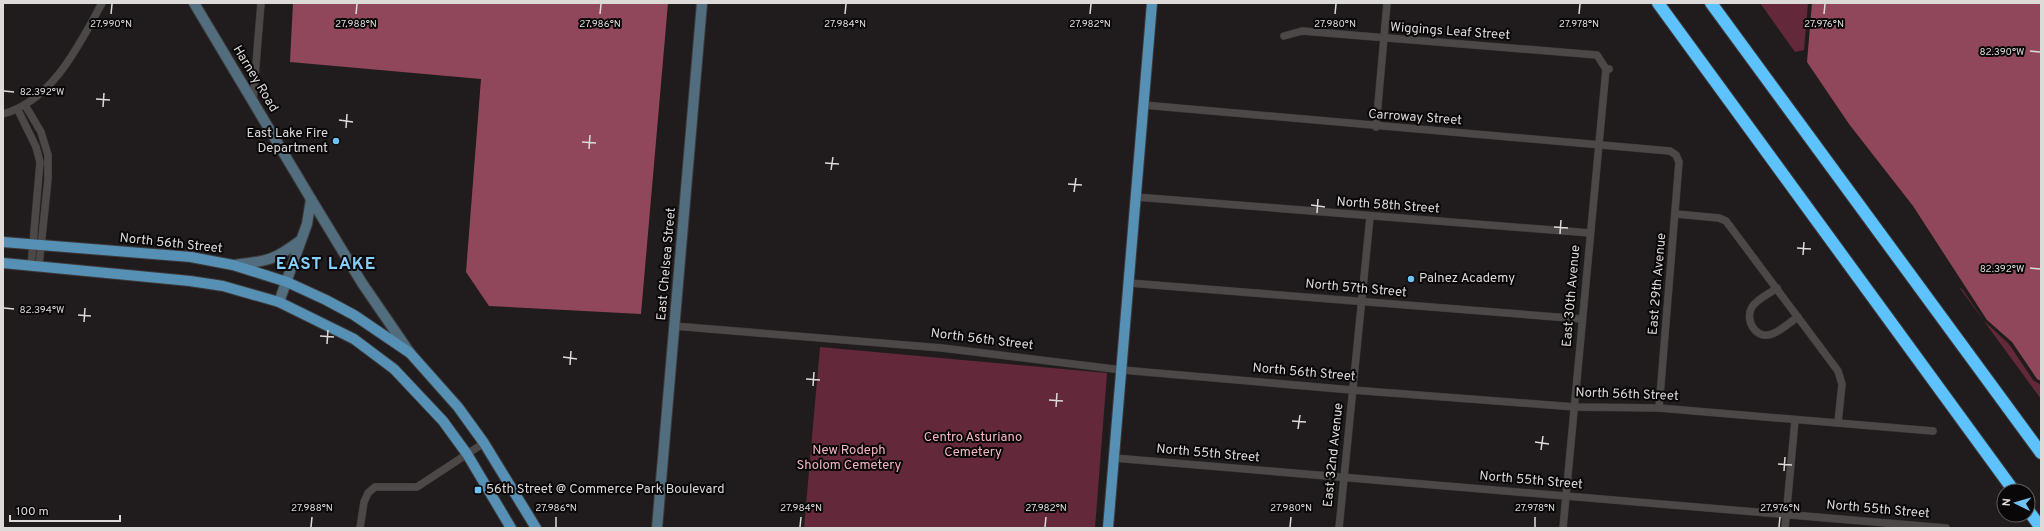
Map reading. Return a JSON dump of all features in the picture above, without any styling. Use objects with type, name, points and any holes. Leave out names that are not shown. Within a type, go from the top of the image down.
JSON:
[{"type":"highway","points":[[1658,3],[2008,483]]},
{"type":"highway","points":[[1712,3],[2041,453]]},
{"type":"main road","points":[[1108,528],[1152,3]]},
{"type":"main road","name":"North 56th Street","points":[[3,242],[191,258],[233,265],[287,282],[354,315],[410,353],[458,407],[484,442],[536,528]]},
{"type":"main road","points":[[3,263],[195,281],[223,286],[278,302],[354,339],[394,369],[443,421],[467,454],[511,528]]},
{"type":"street","points":[[3,114],[18,110],[25,105],[45,89],[60,73],[73,54],[102,3]]},
{"type":"street","name":"Harney Road","points":[[194,3],[362,283],[410,353]]},
{"type":"street","points":[[252,101],[260,3]]},
{"type":"street","name":"East Chelsea Street","points":[[657,528],[702,3]]},
{"type":"street","points":[[1376,127],[1387,3]]},
{"type":"street","name":"Wiggings Leaf Street","points":[[1284,36],[1302,31],[1384,39],[1597,55],[1608,69]]},
{"type":"street","name":"East 30th Avenue","points":[[1563,528],[1598,143],[1608,69]]},
{"type":"street","points":[[25,105],[41,132],[48,155],[48,179],[37,244]]},
{"type":"street","name":"Carroway Street","points":[[1144,106],[1376,127],[1598,143],[1670,151],[1676,155],[1679,162]]},
{"type":"street","points":[[18,110],[36,147],[40,162],[35,266]]},
{"type":"street","name":"East 29th Avenue","points":[[1659,408],[1676,214],[1679,162]]},
{"type":"street","name":"North 58th Street","points":[[1136,197],[1370,217],[1590,233]]},
{"type":"street","points":[[278,302],[287,282],[307,224],[311,199]]},
{"type":"street","points":[[1676,214],[1719,218],[1726,221],[1838,371],[1842,384],[1838,423]]},
{"type":"street","name":"East 32nd Avenue","points":[[1339,528],[1370,217]]},
{"type":"street","points":[[233,265],[272,260],[280,257],[301,240]]},
{"type":"street","name":"North 57th Street","points":[[1129,283],[1582,319]]},
{"type":"street","points":[[1777,288],[1751,308],[1749,320],[1751,326],[1760,334],[1772,334],[1798,317]]},
{"type":"street","name":"North 56th Street","points":[[674,326],[942,348],[1122,370],[1352,390],[1575,407],[1659,408],[1933,431]]},
{"type":"street","points":[[1785,528],[1795,420]]},
{"type":"street","points":[[360,528],[364,502],[368,492],[375,487],[417,487],[484,442]]},
{"type":"street","name":"North 55th Street","points":[[1114,458],[1946,528]]},
{"type":"green space","points":[[1760,3],[1808,3],[1804,50],[1795,52]]},
{"type":"green space","points":[[1959,287],[1963,290],[1984,321],[2009,344],[2033,380],[2041,385],[2041,399]]},
{"type":"green space","name":"Centro Asturiano Cemetery","points":[[820,347],[1107,373],[1095,528],[804,528]]},
{"type":"shaded area","points":[[293,3],[668,3],[641,314],[489,306],[466,272],[481,79],[290,62]]},
{"type":"shaded area","points":[[1812,3],[2041,3],[2041,381],[2037,379],[2012,342],[1987,320],[1913,206],[1849,124],[1807,62]]},
{"type":"place","name":"East Lake Fire Department","points":[[336,141]]},
{"type":"place","name":"Palnez Academy","points":[[1411,279]]},
{"type":"place","name":"56th Street @ Commerce Park Boulevard","points":[[478,490]]},
{"type":"district","name":"EAST LAKE","points":[[326,265]]},
{"type":"park label","name":"New Rodeph Sholom Cemetery","points":[[849,458]]}]
